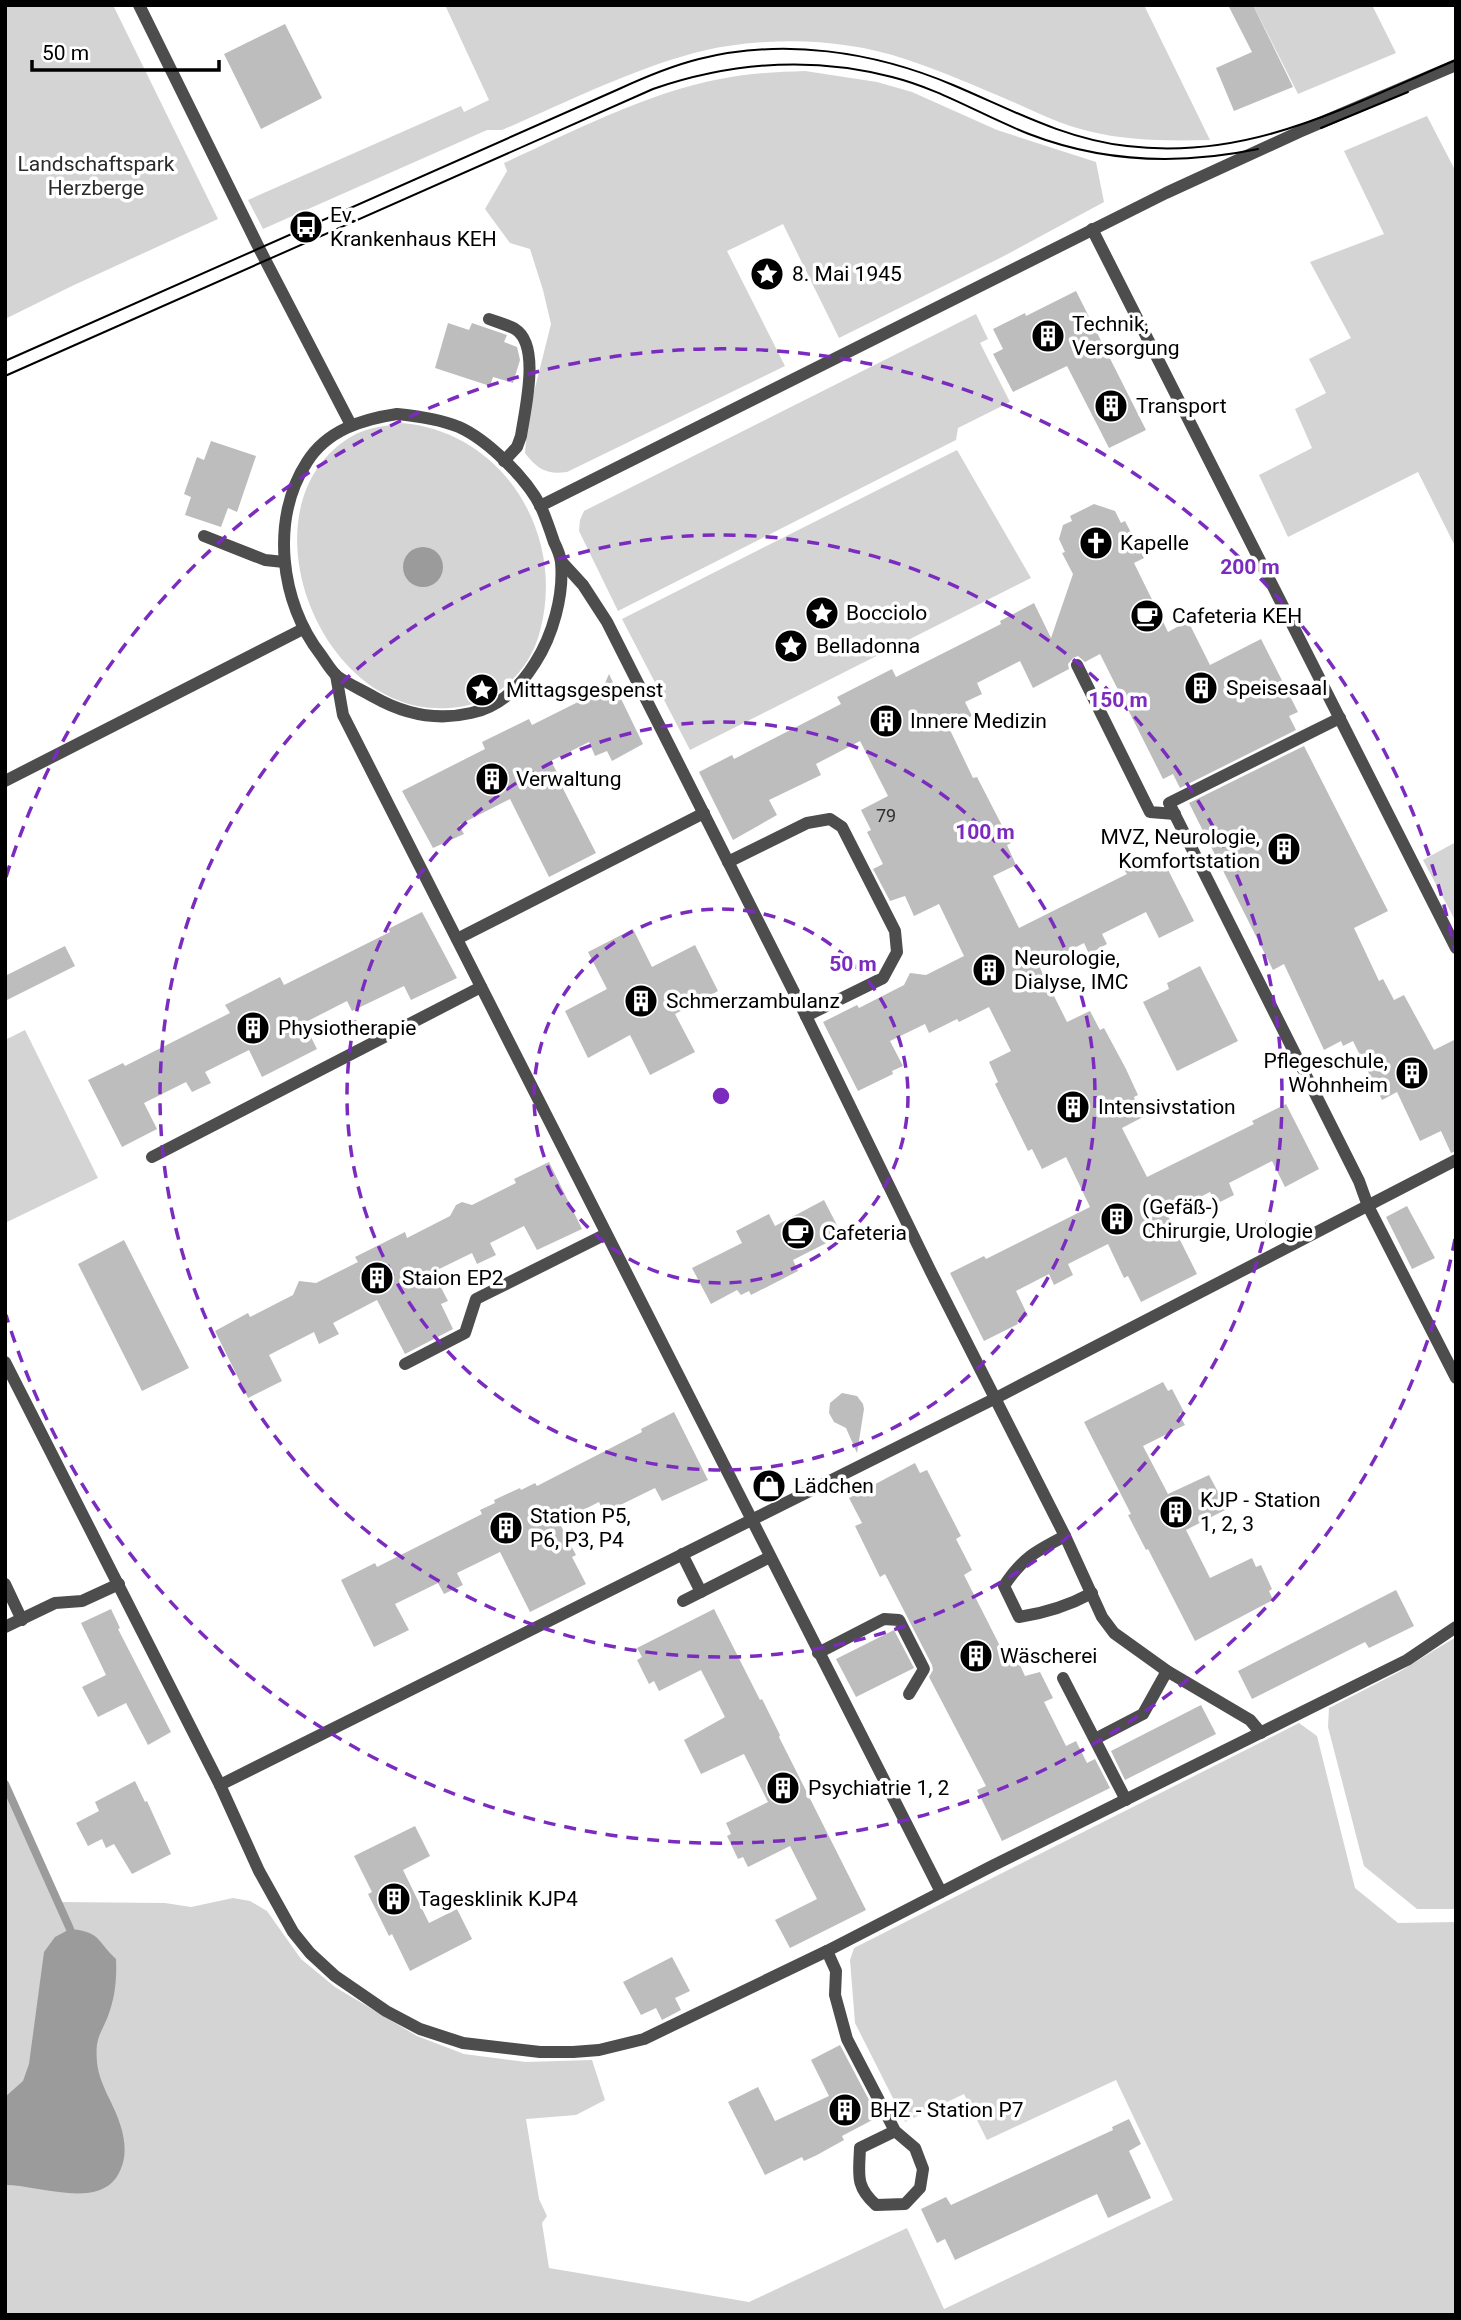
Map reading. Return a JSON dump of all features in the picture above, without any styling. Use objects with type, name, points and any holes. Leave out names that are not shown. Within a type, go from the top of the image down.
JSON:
[{"type":"street","points":[[139,5],[259,248],[351,425]]},
{"type":"street","points":[[540,506],[1092,229],[1299,132],[1456,65]]},
{"type":"street","points":[[1092,229],[1456,948]]},
{"type":"street","points":[[489,319],[516,330],[528,343],[530,364],[521,436],[517,447],[504,461]]},
{"type":"street","points":[[561,561],[554,622],[546,646],[529,673],[506,697],[491,706],[451,716],[430,716],[403,710],[336,675],[303,629],[294,610],[284,562],[286,524],[292,491],[307,460],[335,434],[372,418],[397,414],[423,416],[459,427],[487,443],[530,489],[540,506],[561,561],[583,585],[607,622],[704,813],[1065,1536],[1102,1617],[1114,1633],[1167,1671],[1250,1720],[1261,1733]]},
{"type":"street","points":[[204,536],[265,560],[284,562]]},
{"type":"street","points":[[5,781],[303,629]]},
{"type":"street","points":[[1077,665],[1150,811],[1175,814]]},
{"type":"street","points":[[336,675],[343,715],[941,1892]]},
{"type":"street","points":[[1340,718],[1169,803],[1456,1378]]},
{"type":"street","points":[[457,939],[704,813]]},
{"type":"street","points":[[728,862],[807,822],[830,818],[842,827],[889,919],[895,931],[897,953],[883,978],[806,1016]]},
{"type":"street","points":[[152,1157],[481,987]]},
{"type":"street","points":[[220,1786],[995,1399],[1456,1160]]},
{"type":"street","points":[[405,1364],[465,1333],[476,1300],[606,1234]]},
{"type":"street","points":[[5,1363],[119,1584],[220,1786],[259,1871],[293,1932],[310,1953],[335,1976],[386,2011],[420,2029],[463,2043],[540,2052],[573,2052],[599,2050],[644,2039],[827,1951],[1407,1660],[1456,1627]]},
{"type":"street","points":[[1065,1536],[1016,1567],[1004,1586],[1019,1617],[1045,1613],[1072,1604],[1092,1593]]},
{"type":"street","points":[[682,1554],[701,1592]]},
{"type":"street","points":[[683,1601],[770,1557]]},
{"type":"street","points":[[5,1584],[22,1620]]},
{"type":"street","points":[[5,1628],[55,1603],[82,1601],[119,1584]]},
{"type":"street","points":[[818,1653],[884,1619],[899,1620],[924,1669],[909,1694]]},
{"type":"street","points":[[1095,1739],[1143,1714],[1167,1671]]},
{"type":"street","points":[[1063,1678],[1126,1800]]},
{"type":"street","points":[[827,1951],[836,1971],[835,1995],[847,2039],[895,2130],[915,2148],[923,2169],[919,2188],[905,2204],[876,2205],[865,2195],[859,2183],[860,2148],[895,2130]]},
{"type":"green space","name":"Landschaftspark Herzberge","points":[[5,5],[113,5],[218,219],[5,319]]},
{"type":"green space","points":[[445,5],[1144,5],[1210,140],[1133,139],[1078,128],[946,74],[905,59],[854,46],[800,41],[746,44],[694,53],[645,69],[502,130],[487,130],[263,229],[248,200],[461,106],[464,112],[489,100]]},
{"type":"green space","points":[[1253,5],[1372,5],[1396,53],[1298,94]]},
{"type":"green space","points":[[805,71],[877,82],[912,92],[997,130],[1096,162],[1104,202],[1004,256],[839,338],[783,224],[727,251],[785,366],[567,472],[548,472],[538,467],[525,453],[528,416],[551,324],[530,249],[510,243],[485,209],[507,171],[504,163],[610,115],[692,85],[762,73]]},
{"type":"green space","points":[[1427,116],[1456,172],[1456,548],[1418,472],[1288,537],[1259,475],[1312,448],[1295,409],[1326,393],[1309,359],[1351,338],[1310,262],[1384,234],[1344,151]]},
{"type":"green space","points":[[976,314],[988,339],[980,343],[1010,402],[958,428],[956,440],[618,611],[579,531],[584,511]]},
{"type":"green space","points":[[402,423],[438,431],[470,446],[497,467],[519,494],[535,525],[544,559],[546,595],[540,631],[531,654],[510,682],[492,696],[464,706],[434,708],[391,697],[354,671],[325,635],[305,592],[297,546],[302,502],[321,463],[356,434]]},
{"type":"green space","points":[[957,450],[1031,578],[690,750],[622,619]]},
{"type":"green space","points":[[1456,842],[1456,922],[1423,860]]},
{"type":"green space","points":[[25,1030],[98,1178],[5,1223],[5,1040]]},
{"type":"green space","points":[[1456,1637],[1456,1909],[1417,1909],[1364,1866],[1328,1727],[1329,1708],[1399,1672]]},
{"type":"green space","points":[[1299,1723],[1317,1736],[1355,1888],[1398,1923],[1456,1922],[1456,2315],[5,2315],[5,1784],[58,1902],[165,1903],[191,1907],[233,1898],[250,1901],[267,1911],[301,1959],[335,1987],[417,2036],[464,2054],[526,2062],[592,2060],[605,2100],[576,2115],[526,2119],[539,2199],[547,2216],[542,2223],[549,2268],[749,2302],[907,2228],[944,2309],[1173,2200],[1116,2080],[987,2140],[964,2094],[905,2122],[855,2023],[850,1960],[854,1948]]},
{"type":"shaded area","points":[[423,547],[437,553],[443,567],[437,581],[423,587],[409,581],[403,567],[409,553]]},
{"type":"shaded area","points":[[70,1929],[93,1935],[116,1959],[114,1995],[99,2038],[97,2054],[98,2070],[123,2133],[125,2146],[124,2159],[116,2178],[106,2187],[94,2192],[80,2193],[5,2185],[5,2097],[23,2081],[29,2064],[44,1952],[55,1937]]},
{"type":"building","points":[[1228,5],[1253,5],[1293,87],[1234,111],[1216,68],[1252,52]]},
{"type":"building","points":[[285,24],[322,98],[261,129],[224,54]]},
{"type":"building","points":[[1076,291],[1146,430],[1109,448],[1067,366],[1013,392],[993,354],[1003,349],[993,329]]},
{"type":"building","points":[[448,323],[469,330],[472,323],[507,335],[504,342],[517,347],[520,360],[513,383],[493,377],[490,386],[435,368]]},
{"type":"building","points":[[211,441],[256,456],[237,512],[228,508],[221,527],[185,515],[191,497],[184,494],[197,457],[204,460]]},
{"type":"building","points":[[1094,504],[1115,511],[1121,523],[1125,521],[1144,558],[1134,563],[1168,632],[1188,621],[1210,665],[1261,639],[1298,712],[1289,716],[1296,730],[1180,788],[1173,774],[1163,779],[1100,654],[1085,662],[1078,656],[1073,658],[1068,664],[1069,669],[1033,688],[1020,661],[977,683],[982,694],[965,702],[972,716],[951,726],[953,729],[950,730],[973,778],[977,777],[1011,843],[1007,845],[1016,865],[993,876],[1019,928],[1127,874],[1125,871],[1160,854],[1194,921],[1159,938],[1146,912],[1102,934],[1107,944],[1089,954],[1084,943],[1039,966],[1067,1022],[1090,1011],[1100,1030],[1104,1028],[1126,1069],[1138,1095],[1134,1097],[1143,1117],[1122,1128],[1147,1177],[1254,1124],[1252,1121],[1286,1104],[1319,1169],[1285,1187],[1272,1161],[1229,1183],[1234,1195],[1216,1204],[1210,1192],[1167,1214],[1197,1274],[1141,1302],[1128,1276],[1124,1278],[1108,1244],[1068,1264],[1073,1275],[1054,1285],[1049,1274],[1016,1291],[1028,1316],[984,1341],[950,1273],[984,1256],[986,1259],[1090,1207],[1066,1157],[1042,1169],[1032,1149],[1028,1151],[995,1084],[998,1082],[989,1062],[1011,1051],[989,1007],[929,1033],[925,1024],[890,1041],[903,1066],[892,1071],[893,1074],[858,1091],[823,1022],[857,1005],[859,1008],[904,985],[910,973],[926,975],[964,956],[939,904],[914,916],[905,896],[890,901],[873,869],[883,864],[867,832],[871,830],[861,810],[888,796],[860,741],[816,764],[821,775],[769,800],[777,815],[733,840],[699,772],[732,755],[734,759],[841,704],[837,697],[892,669],[896,677],[1001,624],[1000,621],[1034,603],[1051,638],[1073,574],[1062,553],[1065,552],[1059,539],[1063,525],[1072,521],[1070,516]]},
{"type":"building","name":"Verwaltung","points":[[609,674],[643,744],[612,761],[607,751],[595,756],[589,742],[551,761],[596,853],[549,877],[510,799],[459,825],[464,834],[433,848],[402,791],[485,749],[482,742],[529,719],[532,725],[602,690]]},
{"type":"building","points":[[1304,746],[1388,911],[1354,928],[1379,981],[1383,979],[1394,1000],[1404,995],[1434,1050],[1456,1039],[1456,1151],[1451,1153],[1441,1131],[1420,1141],[1397,1092],[1382,1100],[1353,1041],[1343,1046],[1341,1041],[1324,1050],[1284,964],[1273,970],[1189,803]]},
{"type":"building","name":"Physiotherapie","points":[[422,912],[457,978],[411,1000],[404,986],[352,1011],[347,1001],[304,1023],[317,1049],[262,1077],[249,1050],[205,1072],[211,1083],[192,1092],[186,1082],[144,1103],[157,1129],[122,1147],[88,1080],[123,1063],[125,1066],[230,1013],[225,1005],[280,977],[284,985],[390,932],[388,929]]},
{"type":"building","name":"Schmerzambulanz","points":[[633,929],[652,967],[695,945],[718,991],[675,1014],[695,1052],[650,1075],[630,1035],[588,1058],[565,1011],[607,989],[588,952]]},
{"type":"building","points":[[65,946],[75,966],[5,1001],[5,976]]},
{"type":"building","points":[[1200,966],[1238,1041],[1177,1071],[1143,1002],[1169,989],[1167,983]]},
{"type":"building","name":"Staion EP2","points":[[549,1162],[582,1229],[537,1250],[524,1226],[490,1243],[496,1255],[477,1264],[472,1253],[433,1272],[448,1301],[441,1304],[453,1329],[405,1354],[377,1300],[333,1323],[339,1334],[319,1344],[314,1332],[269,1355],[282,1381],[248,1398],[215,1331],[248,1313],[250,1317],[293,1295],[299,1281],[316,1283],[358,1262],[355,1257],[405,1232],[407,1238],[450,1216],[456,1205],[462,1202],[472,1205],[516,1183],[514,1179]]},
{"type":"building","points":[[824,1200],[842,1235],[793,1260],[798,1271],[751,1295],[749,1291],[741,1295],[737,1290],[711,1304],[692,1268],[742,1243],[736,1231],[769,1214],[775,1226]]},
{"type":"building","points":[[1407,1206],[1435,1258],[1412,1269],[1386,1217]]},
{"type":"building","points":[[124,1240],[189,1368],[142,1391],[78,1264]]},
{"type":"building","name":"KJP - Station 1, 2, 3","points":[[1163,1382],[1168,1391],[1172,1389],[1184,1412],[1179,1414],[1185,1425],[1143,1446],[1168,1494],[1209,1475],[1227,1509],[1186,1530],[1210,1578],[1252,1558],[1256,1567],[1261,1565],[1272,1589],[1269,1591],[1273,1600],[1195,1641],[1128,1515],[1131,1514],[1084,1422]]},
{"type":"building","points":[[842,1393],[857,1396],[863,1404],[857,1453],[846,1428],[834,1422],[829,1413],[830,1403]]},
{"type":"building","name":"Station P5, P6, P3, P4","points":[[674,1412],[708,1480],[662,1501],[655,1488],[604,1513],[599,1502],[559,1522],[576,1555],[572,1557],[586,1584],[530,1612],[500,1552],[457,1573],[463,1585],[444,1594],[438,1583],[395,1604],[409,1630],[374,1647],[341,1580],[375,1563],[377,1567],[482,1514],[480,1510],[495,1503],[494,1500],[535,1483],[537,1486],[642,1432],[641,1429]]},
{"type":"building","name":"Wäscherei","points":[[915,1463],[920,1473],[927,1470],[961,1536],[956,1539],[972,1570],[964,1575],[1001,1648],[1010,1644],[1025,1676],[1040,1672],[1053,1698],[1044,1702],[1066,1746],[1076,1741],[1087,1763],[1095,1759],[1110,1788],[1002,1841],[977,1790],[986,1786],[929,1677],[933,1670],[932,1665],[885,1574],[880,1577],[855,1526],[862,1523],[849,1498]]},
{"type":"building","points":[[1396,1590],[1414,1626],[1369,1648],[1365,1642],[1252,1699],[1238,1671]]},
{"type":"building","points":[[111,1609],[120,1628],[118,1629],[171,1732],[148,1745],[126,1703],[98,1717],[82,1687],[106,1675],[81,1623]]},
{"type":"building","name":"Psychiatrie 1, 2","points":[[714,1609],[760,1700],[762,1699],[866,1910],[790,1948],[775,1920],[817,1899],[790,1846],[748,1867],[743,1857],[738,1859],[727,1836],[731,1834],[726,1823],[768,1802],[744,1754],[701,1774],[684,1740],[725,1717],[701,1670],[659,1691],[654,1681],[649,1684],[637,1660],[642,1657],[637,1648]]},
{"type":"building","points":[[894,1630],[914,1668],[856,1697],[836,1659]]},
{"type":"building","points":[[1201,1705],[1216,1734],[1125,1780],[1111,1751]]},
{"type":"building","points":[[135,1781],[171,1854],[132,1874],[114,1844],[106,1848],[102,1839],[88,1846],[76,1823],[99,1811],[95,1802]]},
{"type":"building","name":"Tagesklinik KJP4","points":[[415,1826],[430,1856],[403,1870],[429,1923],[457,1909],[472,1939],[410,1971],[368,1894],[372,1892],[354,1856]]},
{"type":"building","points":[[672,1957],[690,1991],[675,1998],[681,2010],[662,2020],[656,2008],[641,2015],[623,1982]]},
{"type":"building","name":"BHZ - Station P7","points":[[840,2045],[878,2117],[842,2136],[844,2140],[817,2155],[804,2161],[802,2157],[765,2175],[728,2102],[758,2087],[775,2121],[829,2096],[811,2060]]},
{"type":"building","points":[[1129,2119],[1141,2144],[1129,2151],[1151,2198],[1108,2218],[1097,2194],[955,2260],[945,2239],[937,2243],[921,2209],[946,2197],[951,2205],[1113,2130],[1112,2127]]},
{"type":"waterway","points":[[5,1784],[70,1929]]},
{"type":"tram line","points":[[5,361],[639,80],[699,59],[763,49],[828,51],[860,56],[923,73],[1038,122],[1081,137],[1127,146],[1172,148],[1215,145],[1256,138],[1297,126],[1456,60]]},
{"type":"tram line","points":[[5,376],[653,89],[712,73],[802,64],[862,70],[927,88],[1012,127],[1057,144],[1114,156],[1171,159],[1258,149]]},
{"type":"tram line","points":[[1321,128],[1408,92]]},
{"type":"place","name":"Ev. Krankenhaus KEH","points":[[306,227]]},
{"type":"place","name":"8. Mai 1945","points":[[767,274]]},
{"type":"place","name":"Technik, Versorgung","points":[[1048,336]]},
{"type":"place","name":"Transport","points":[[1111,406]]},
{"type":"place","name":"Kapelle","points":[[1096,543]]},
{"type":"place","name":"Bocciolo","points":[[822,613]]},
{"type":"place","name":"Cafeteria KEH","points":[[1147,616]]},
{"type":"place","name":"Belladonna","points":[[791,646]]},
{"type":"place","name":"Speisesaal","points":[[1201,688]]},
{"type":"place","name":"Mittagsgespenst","points":[[482,690]]},
{"type":"place","name":"Innere Medizin","points":[[886,721]]},
{"type":"place","name":"Verwaltung","points":[[492,779]]},
{"type":"place","name":"MVZ, Neurologie, Komfortstation","points":[[1284,849]]},
{"type":"place","name":"Neurologie, Dialyse, IMC","points":[[989,970]]},
{"type":"place","name":"Schmerzambulanz","points":[[641,1001]]},
{"type":"place","name":"Physiotherapie","points":[[253,1028]]},
{"type":"place","name":"Pflegeschule, Wohnheim","points":[[1412,1073]]},
{"type":"place","name":"Intensivstation","points":[[1073,1107]]},
{"type":"place","name":"(Gefäß-) Chirurgie, Urologie","points":[[1117,1219]]},
{"type":"place","name":"Cafeteria","points":[[798,1233]]},
{"type":"place","name":"Staion EP2","points":[[377,1278]]},
{"type":"place","name":"Lädchen","points":[[769,1486]]},
{"type":"place","name":"KJP - Station 1, 2, 3","points":[[1176,1512]]},
{"type":"place","name":"Station P5, P6, P3, P4","points":[[506,1528]]},
{"type":"place","name":"Wäscherei","points":[[976,1656]]},
{"type":"place","name":"Psychiatrie 1, 2","points":[[783,1788]]},
{"type":"place","name":"Tagesklinik KJP4","points":[[394,1899]]},
{"type":"place","name":"BHZ - Station P7","points":[[845,2110]]}]
